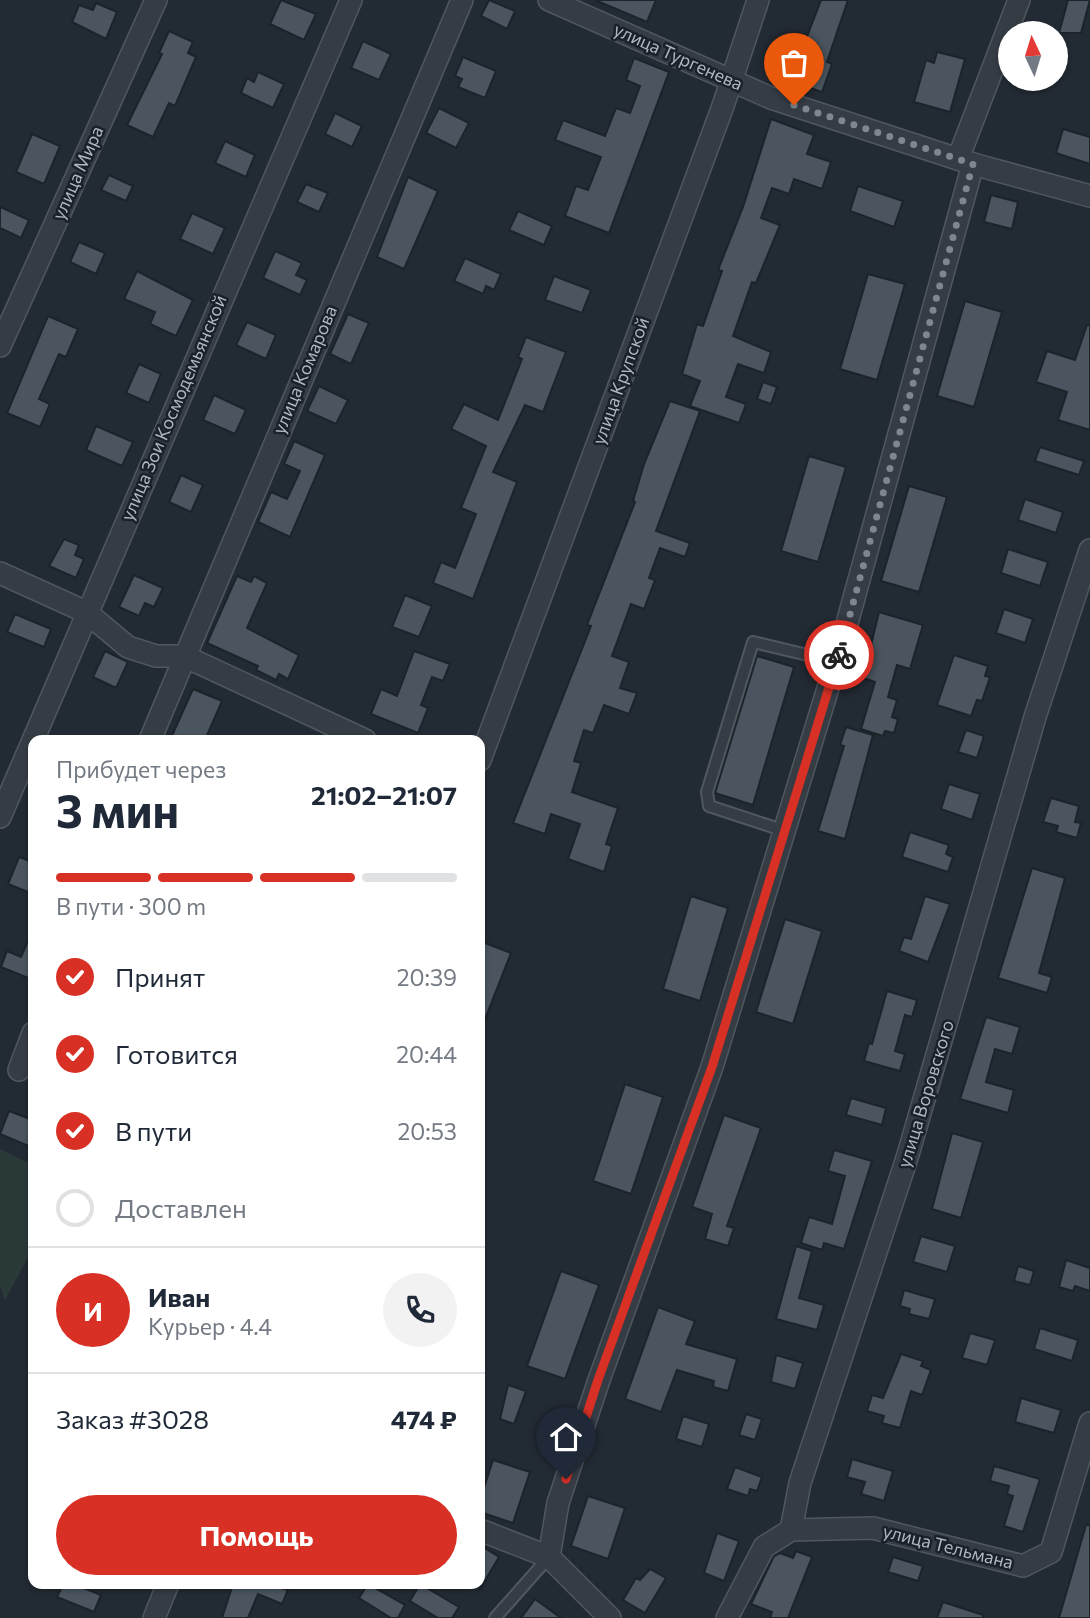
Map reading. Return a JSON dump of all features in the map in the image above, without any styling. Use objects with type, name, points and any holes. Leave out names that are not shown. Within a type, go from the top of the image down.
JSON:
[{"type":"street","name":"улица Мира","points":[[0,346],[156,0]]},
{"type":"street","name":"улица Зои Космодемьянской","points":[[34,735],[351,0]]},
{"type":"street","name":"улица Комарова","points":[[152,735],[461,0]]},
{"type":"street","name":"улица Тургенева","points":[[549,0],[771,98],[966,161],[1090,196]]},
{"type":"street","name":"улица Крупской","points":[[485,746],[758,0]]},
{"type":"street","points":[[549,1557],[558,1503],[598,1380],[712,1067],[836,662],[966,161],[1018,0]]},
{"type":"street","name":"улица Воровского","points":[[791,1530],[800,1483],[907,1158],[998,853],[1035,717],[1090,550]]},
{"type":"street","points":[[0,573],[86,612],[128,647],[156,656],[184,656],[354,735]]},
{"type":"street","name":"улица Зои Космодемьянской","points":[[0,817],[28,750]]},
{"type":"street","points":[[19,1070],[28,1046]]},
{"type":"street","name":"улица Тельмана","points":[[791,1530],[873,1528],[1023,1566],[1051,1552],[1090,1423]]},
{"type":"street","points":[[727,1618],[764,1547],[791,1530]]},
{"type":"street","points":[[485,1532],[549,1557],[610,1618]]},
{"type":"street","points":[[154,1618],[165,1589]]},
{"type":"lane","points":[[785,831],[709,806],[707,792],[753,642],[836,662]]},
{"type":"lane","points":[[495,1618],[549,1557]]},
{"type":"shaded area","points":[[0,1149],[28,1163],[28,1257],[5,1300],[0,1287]]},
{"type":"building","points":[[281,0],[316,14],[304,40],[270,24]]},
{"type":"building","points":[[489,0],[515,11],[507,29],[481,16]]},
{"type":"building","points":[[595,0],[656,0],[647,22]]},
{"type":"building","points":[[821,0],[848,0],[827,62],[832,64],[822,92],[790,81]]},
{"type":"building","points":[[1068,0],[1090,0],[1081,33],[1068,33],[1068,21],[1062,21]]},
{"type":"building","points":[[96,3],[117,12],[106,39],[72,22],[79,5],[93,10]]},
{"type":"building","points":[[169,31],[193,42],[188,53],[196,57],[175,106],[169,103],[153,137],[127,125],[162,54],[159,53]]},
{"type":"building","points":[[363,41],[391,54],[379,80],[351,68]]},
{"type":"building","points":[[937,52],[965,59],[950,112],[914,102],[926,60],[934,63]]},
{"type":"building","points":[[463,57],[496,71],[485,98],[458,87],[462,79],[455,76]]},
{"type":"building","points":[[634,58],[669,72],[609,233],[565,216],[576,186],[588,190],[601,157],[555,140],[563,120],[605,136],[616,108],[630,113],[640,86],[626,80]]},
{"type":"building","points":[[258,72],[284,84],[273,108],[241,93],[247,78],[254,82]]},
{"type":"building","points":[[439,108],[469,123],[456,148],[426,133]]},
{"type":"building","points":[[335,113],[362,126],[352,147],[325,134]]},
{"type":"building","points":[[771,119],[814,135],[807,154],[831,162],[822,189],[794,179],[789,194],[772,188],[761,218],[780,225],[756,283],[752,282],[733,336],[771,352],[764,373],[738,364],[726,397],[746,404],[739,423],[690,406],[700,381],[682,374],[697,324],[703,326],[722,271],[718,270],[743,207]]},
{"type":"building","points":[[1063,129],[1090,137],[1090,164],[1056,153]]},
{"type":"building","points":[[32,134],[60,146],[44,184],[16,172]]},
{"type":"building","points":[[225,141],[255,155],[246,177],[215,163]]},
{"type":"building","points":[[109,175],[133,186],[126,201],[101,190]]},
{"type":"building","points":[[408,177],[438,191],[404,269],[377,257]]},
{"type":"building","points":[[306,184],[328,193],[319,212],[297,202]]},
{"type":"building","points":[[858,186],[903,201],[894,227],[850,211]]},
{"type":"building","points":[[991,195],[1018,202],[1012,229],[984,222]]},
{"type":"building","points":[[0,207],[29,220],[21,238],[0,228]]},
{"type":"building","points":[[518,211],[552,226],[544,245],[509,230]]},
{"type":"building","points":[[192,213],[225,228],[213,254],[180,239]]},
{"type":"building","points":[[79,242],[105,253],[96,274],[70,262]]},
{"type":"building","points":[[275,251],[302,263],[296,275],[307,280],[300,295],[263,278]]},
{"type":"building","points":[[465,258],[501,274],[494,290],[486,286],[483,294],[454,281]]},
{"type":"building","points":[[137,271],[193,300],[176,336],[150,324],[155,312],[124,299]]},
{"type":"building","points":[[868,274],[905,284],[877,380],[840,369]]},
{"type":"building","points":[[554,276],[591,290],[582,313],[545,300]]},
{"type":"building","points":[[965,301],[1002,312],[974,407],[937,396]]},
{"type":"building","points":[[348,314],[369,323],[351,364],[330,354]]},
{"type":"building","points":[[48,316],[78,329],[66,357],[59,354],[39,399],[50,404],[40,427],[7,413]]},
{"type":"building","points":[[247,322],[276,335],[266,359],[236,345]]},
{"type":"building","points":[[1087,325],[1090,325],[1090,430],[1058,420],[1067,392],[1036,382],[1047,351],[1075,360]]},
{"type":"building","points":[[526,337],[566,352],[543,412],[525,405],[493,472],[517,482],[473,599],[433,583],[441,562],[455,568],[476,514],[461,508],[486,446],[451,429],[464,404],[498,420],[522,359],[518,357]]},
{"type":"building","points":[[139,364],[161,374],[149,403],[126,393]]},
{"type":"building","points":[[763,382],[777,387],[771,404],[757,399]]},
{"type":"building","points":[[319,386],[348,400],[336,424],[307,411]]},
{"type":"building","points":[[214,395],[246,410],[235,434],[203,420]]},
{"type":"building","points":[[670,401],[700,411],[656,531],[690,543],[685,557],[660,548],[649,578],[655,580],[644,609],[631,604],[612,656],[629,662],[620,688],[637,693],[629,714],[604,705],[593,733],[584,730],[574,761],[581,763],[572,792],[618,808],[606,844],[612,846],[604,872],[568,859],[580,824],[551,814],[545,834],[513,823],[591,626],[587,625],[635,502],[633,501],[644,464]]},
{"type":"building","points":[[96,426],[133,442],[122,466],[86,450]]},
{"type":"building","points":[[294,441],[325,455],[290,537],[258,522],[271,492],[287,499],[300,471],[284,464]]},
{"type":"building","points":[[1040,447],[1084,461],[1079,475],[1035,461]]},
{"type":"building","points":[[809,456],[846,467],[818,562],[781,551]]},
{"type":"building","points":[[181,475],[203,485],[191,512],[169,502]]},
{"type":"building","points":[[909,486],[947,497],[919,592],[881,581]]},
{"type":"building","points":[[1025,499],[1063,512],[1056,533],[1018,520]]},
{"type":"building","points":[[64,539],[79,545],[75,555],[84,559],[76,578],[49,566]]},
{"type":"building","points":[[1008,549],[1048,562],[1040,586],[1001,573]]},
{"type":"building","points":[[134,575],[163,588],[154,607],[145,603],[139,616],[119,607]]},
{"type":"building","points":[[237,576],[251,582],[254,576],[267,583],[247,628],[299,655],[288,679],[279,674],[276,680],[256,670],[258,666],[207,643]]},
{"type":"building","points":[[405,595],[432,606],[419,637],[392,627]]},
{"type":"building","points":[[1004,609],[1033,619],[1025,643],[996,633]]},
{"type":"building","points":[[879,612],[923,625],[910,669],[897,665],[888,697],[897,700],[892,717],[898,719],[894,733],[885,731],[883,736],[861,729],[875,682],[863,678]]},
{"type":"building","points":[[15,614],[51,629],[44,647],[7,632]]},
{"type":"building","points":[[105,651],[128,662],[116,688],[93,677]]},
{"type":"building","points":[[414,651],[450,664],[443,681],[432,677],[421,705],[428,708],[418,733],[371,714],[381,689],[397,696]]},
{"type":"building","points":[[954,655],[988,666],[985,676],[990,677],[982,701],[977,700],[971,716],[937,705]]},
{"type":"building","points":[[757,656],[794,667],[753,805],[715,793]]},
{"type":"building","points":[[193,689],[222,701],[207,735],[172,735]]},
{"type":"building","points":[[846,727],[873,735],[845,839],[818,831],[844,746],[840,745]]},
{"type":"building","points":[[966,730],[984,736],[977,758],[958,752]]},
{"type":"building","points":[[949,784],[980,794],[972,820],[941,809]]},
{"type":"building","points":[[1051,798],[1079,806],[1075,822],[1081,823],[1077,838],[1056,832],[1058,826],[1043,822]]},
{"type":"building","points":[[910,832],[949,845],[946,854],[953,857],[948,872],[902,857]]},
{"type":"building","points":[[19,857],[28,860],[28,892],[8,884]]},
{"type":"building","points":[[1032,868],[1065,878],[1039,973],[1052,977],[1047,993],[998,978]]},
{"type":"building","points":[[691,896],[728,908],[700,1001],[663,989]]},
{"type":"building","points":[[925,896],[950,904],[928,962],[899,951],[904,937],[911,939]]},
{"type":"building","points":[[785,919],[822,931],[793,1024],[756,1012]]},
{"type":"building","points":[[28,941],[28,978],[1,967],[7,951],[21,957]]},
{"type":"building","points":[[485,943],[511,953],[485,1019]]},
{"type":"building","points":[[887,991],[917,1000],[912,1017],[905,1015],[895,1051],[905,1054],[900,1071],[864,1061],[869,1043],[872,1044]]},
{"type":"building","points":[[986,1017],[1020,1027],[1012,1054],[995,1049],[986,1082],[1014,1090],[1008,1113],[960,1099]]},
{"type":"building","points":[[625,1084],[663,1097],[631,1194],[593,1181]]},
{"type":"building","points":[[851,1098],[886,1108],[882,1125],[846,1115]]},
{"type":"building","points":[[9,1111],[28,1118],[28,1146],[0,1134]]},
{"type":"building","points":[[724,1115],[761,1128],[727,1226],[734,1228],[728,1246],[705,1239],[712,1214],[692,1207]]},
{"type":"building","points":[[952,1133],[983,1142],[961,1218],[932,1209]]},
{"type":"building","points":[[834,1150],[872,1161],[844,1249],[824,1243],[822,1250],[801,1243],[809,1217],[832,1224],[845,1176],[828,1171]]},
{"type":"building","points":[[921,1236],[955,1246],[947,1272],[913,1262]]},
{"type":"building","points":[[796,1246],[812,1251],[799,1298],[824,1305],[817,1330],[776,1319]]},
{"type":"building","points":[[1066,1260],[1090,1268],[1090,1291],[1075,1286],[1073,1291],[1059,1287]]},
{"type":"building","points":[[1018,1266],[1034,1271],[1030,1285],[1014,1281]]},
{"type":"building","points":[[561,1271],[599,1285],[565,1379],[527,1366]]},
{"type":"building","points":[[904,1290],[935,1299],[929,1319],[909,1314],[910,1309],[900,1306]]},
{"type":"building","points":[[658,1307],[695,1321],[686,1344],[737,1359],[728,1391],[713,1387],[714,1381],[677,1370],[661,1412],[625,1399]]},
{"type":"building","points":[[1040,1328],[1078,1340],[1072,1361],[1034,1349]]},
{"type":"building","points":[[970,1333],[995,1340],[987,1365],[962,1358]]},
{"type":"building","points":[[901,1354],[923,1361],[921,1366],[931,1370],[922,1395],[911,1391],[900,1428],[882,1423],[884,1416],[867,1411],[872,1395],[883,1398]]},
{"type":"building","points":[[776,1355],[803,1363],[795,1389],[771,1382]]},
{"type":"building","points":[[508,1385],[526,1391],[514,1424],[500,1419]]},
{"type":"building","points":[[1021,1398],[1061,1410],[1054,1433],[1015,1422]]},
{"type":"building","points":[[746,1414],[762,1419],[755,1440],[739,1435]]},
{"type":"building","points":[[683,1416],[709,1424],[702,1447],[676,1439]]},
{"type":"building","points":[[852,1459],[893,1471],[884,1501],[861,1494],[865,1482],[847,1477]]},
{"type":"building","points":[[493,1460],[530,1472],[513,1523],[485,1514],[485,1485]]},
{"type":"building","points":[[994,1466],[1040,1479],[1023,1532],[1004,1526],[1013,1496],[1007,1494],[1009,1486],[990,1481]]},
{"type":"building","points":[[735,1467],[762,1477],[757,1491],[750,1489],[748,1496],[727,1489]]},
{"type":"building","points":[[588,1496],[625,1508],[608,1559],[571,1546]]},
{"type":"building","points":[[1086,1525],[1090,1525],[1090,1618],[1059,1618]]},
{"type":"building","points":[[717,1533],[739,1541],[724,1581],[704,1573]]},
{"type":"building","points":[[485,1548],[499,1557],[485,1581]]},
{"type":"building","points":[[796,1551],[812,1557],[788,1618],[770,1618],[772,1612],[751,1604],[774,1556],[780,1553],[793,1558]]},
{"type":"building","points":[[893,1557],[923,1566],[918,1581],[888,1572]]},
{"type":"building","points":[[650,1569],[666,1578],[645,1613],[623,1600],[636,1578],[640,1580]]},
{"type":"building","points":[[61,1589],[86,1589],[101,1595],[94,1612],[57,1597]]},
{"type":"building","points":[[231,1589],[288,1590],[282,1604],[258,1594],[248,1618],[222,1618]]},
{"type":"building","points":[[365,1589],[377,1589],[405,1605],[398,1618],[391,1618],[359,1598]]},
{"type":"building","points":[[417,1589],[428,1589],[459,1607],[452,1618],[438,1618],[410,1601]]},
{"type":"building","points":[[535,1599],[561,1618],[521,1618]]},
{"type":"building","points":[[943,1602],[983,1615],[983,1618],[937,1618]]},
{"type":"way so far","points":[[794,105],[973,164],[839,655]]},
{"type":"route","points":[[566,1479],[598,1380],[712,1067],[839,655]]}]
